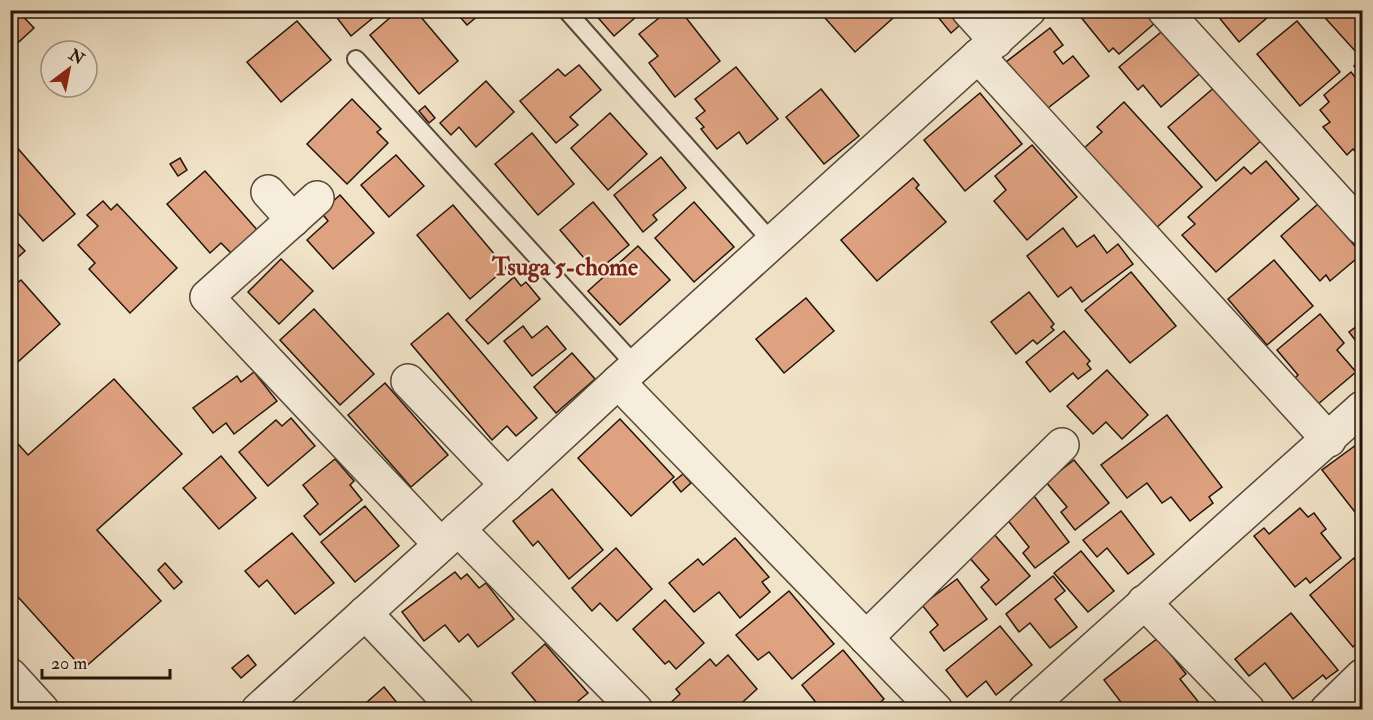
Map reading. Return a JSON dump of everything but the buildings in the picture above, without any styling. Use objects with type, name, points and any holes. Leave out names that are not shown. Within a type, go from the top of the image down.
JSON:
[{"type":"street","points":[[968,10],[987,48],[1329,440]]},
{"type":"street","points":[[258,710],[1029,10]]},
{"type":"street","points":[[1164,10],[1362,228]]},
{"type":"street","points":[[268,192],[293,220]]},
{"type":"street","points":[[317,198],[207,297],[449,537],[636,710]]},
{"type":"street","points":[[627,374],[866,638],[936,710]]},
{"type":"street","points":[[408,381],[507,485]]},
{"type":"street","points":[[1025,710],[1329,440],[1362,408]]},
{"type":"street","points":[[866,638],[1062,445]]},
{"type":"street","points":[[1144,602],[1248,710]]},
{"type":"street","points":[[365,613],[458,710]]},
{"type":"street","points":[[10,675],[42,710]]},
{"type":"street","points":[[1327,710],[1362,676]]},
{"type":"lane","points":[[566,10],[772,242]]},
{"type":"lane","points":[[357,59],[627,374]]},
{"type":"district","name":"Tsuga 5-chome","points":[[565,267]]}]
